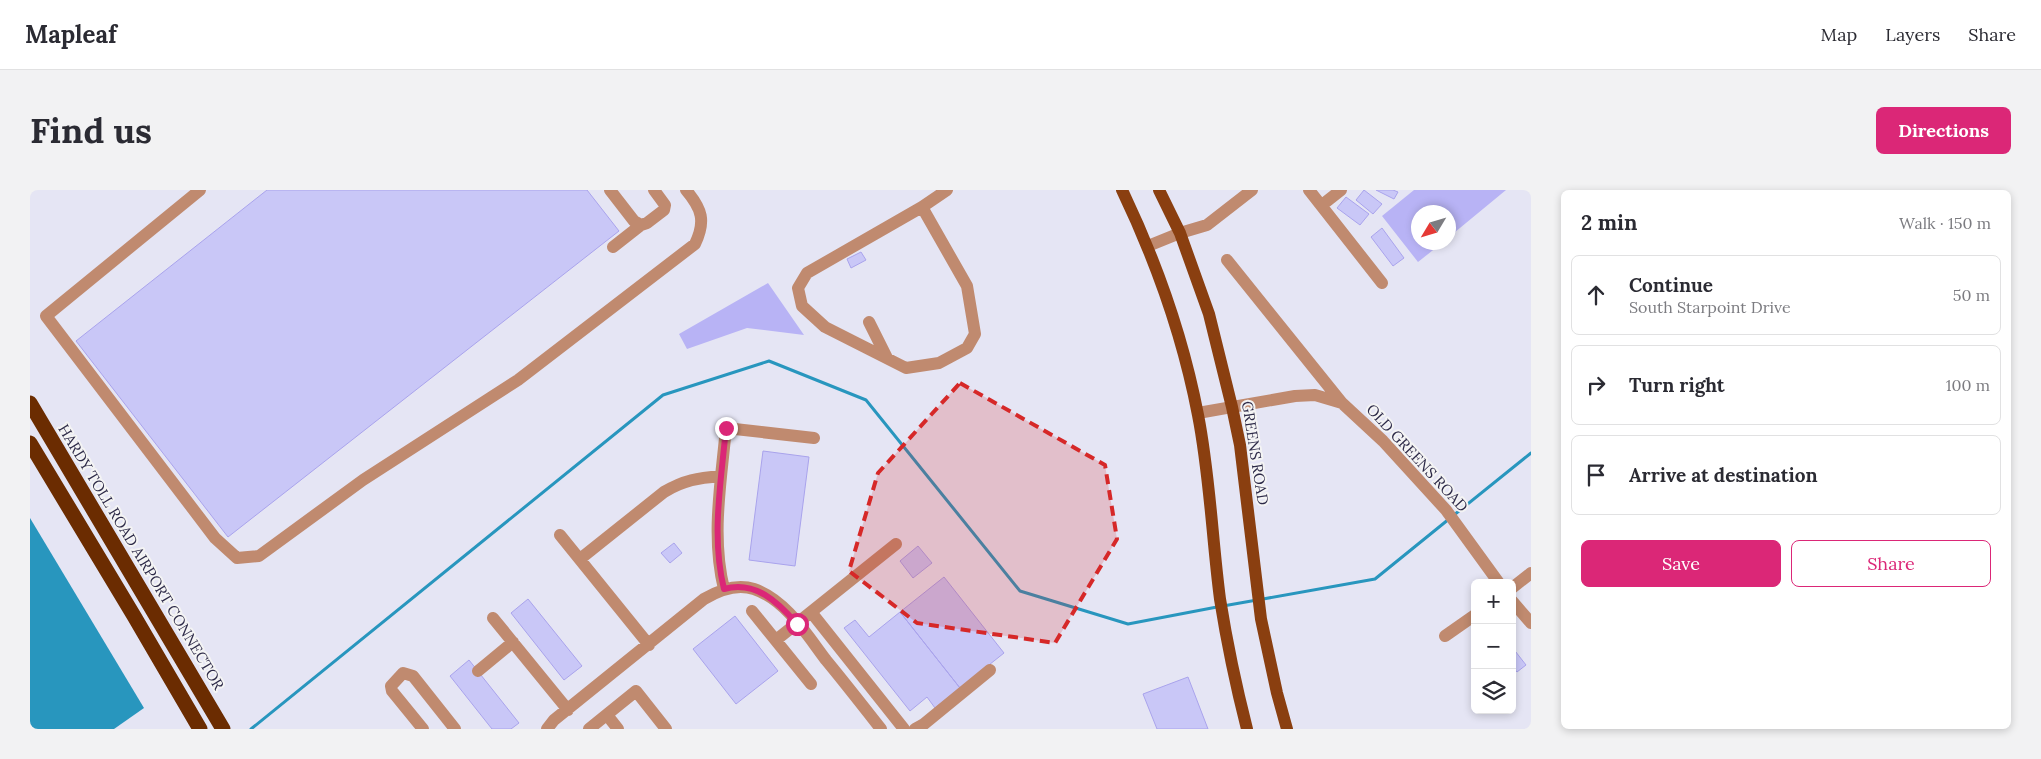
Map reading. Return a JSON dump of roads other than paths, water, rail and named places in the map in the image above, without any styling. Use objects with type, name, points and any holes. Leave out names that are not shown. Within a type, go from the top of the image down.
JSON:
[{"type":"highway","name":"HARDY TOLL ROAD AIRPORT CONNECTOR","points":[[30,404],[221,726]]},
{"type":"highway","points":[[30,443],[200,729]]},
{"type":"main road","points":[[1122,190],[1148,246],[1174,320],[1198,413],[1205,452],[1220,598],[1232,670],[1247,729]]},
{"type":"main road","name":"GREENS ROAD","points":[[1159,190],[1180,233],[1209,314],[1232,407],[1240,445],[1261,619],[1276,693],[1287,729]]},
{"type":"street","points":[[200,190],[46,316],[215,538],[237,558],[258,556],[363,480],[518,380],[695,244],[701,231],[702,218],[697,203],[686,190]]},
{"type":"street","points":[[610,190],[634,220],[641,225]]},
{"type":"street","points":[[613,247],[664,210],[665,205],[654,190]]},
{"type":"street","points":[[922,207],[967,286],[975,334],[967,348],[939,363],[906,368],[824,327],[802,306],[798,288],[807,273],[922,207],[947,190]]},
{"type":"street","points":[[1148,246],[1180,233],[1207,225],[1252,190]]},
{"type":"street","points":[[1309,190],[1382,283]]},
{"type":"street","points":[[1322,205],[1341,190]]},
{"type":"street","points":[[1227,260],[1342,403]]},
{"type":"street","points":[[869,322],[887,358]]},
{"type":"street","name":"OLD GREENS ROAD","points":[[1198,413],[1295,396],[1315,395],[1342,403],[1383,441],[1446,510],[1496,579]]},
{"type":"street","points":[[724,589],[720,575],[717,543],[726,428],[814,438]]},
{"type":"street","points":[[580,559],[664,492],[694,478],[721,476]]},
{"type":"street","points":[[560,535],[649,645]]},
{"type":"street","points":[[776,640],[896,544]]},
{"type":"street","points":[[1516,585],[1531,573]]},
{"type":"street","points":[[547,729],[704,599],[724,589],[738,587],[752,588],[774,600],[797,624],[881,729]]},
{"type":"street","points":[[1516,605],[1531,623]]},
{"type":"street","points":[[752,611],[810,684]]},
{"type":"street","points":[[811,612],[904,729]]},
{"type":"street","points":[[493,618],[568,710]]},
{"type":"street","points":[[1445,636],[1471,619]]},
{"type":"street","points":[[478,671],[513,642]]},
{"type":"street","points":[[915,729],[924,724],[990,670]]},
{"type":"street","points":[[423,729],[392,691],[392,682],[403,673],[413,676],[455,729]]},
{"type":"street","points":[[589,729],[636,691],[666,729]]},
{"type":"street","points":[[607,715],[618,729]]},
{"type":"water","points":[[30,518],[144,708],[114,729],[30,729]]},
{"type":"waterway","points":[[251,729],[663,395],[769,361],[866,400],[1020,591],[1128,624],[1217,607]]},
{"type":"waterway","points":[[1454,515],[1531,453]]},
{"type":"waterway","points":[[1263,599],[1375,579],[1449,519]]},
{"type":"waterway","points":[[1223,606],[1257,600]]}]
